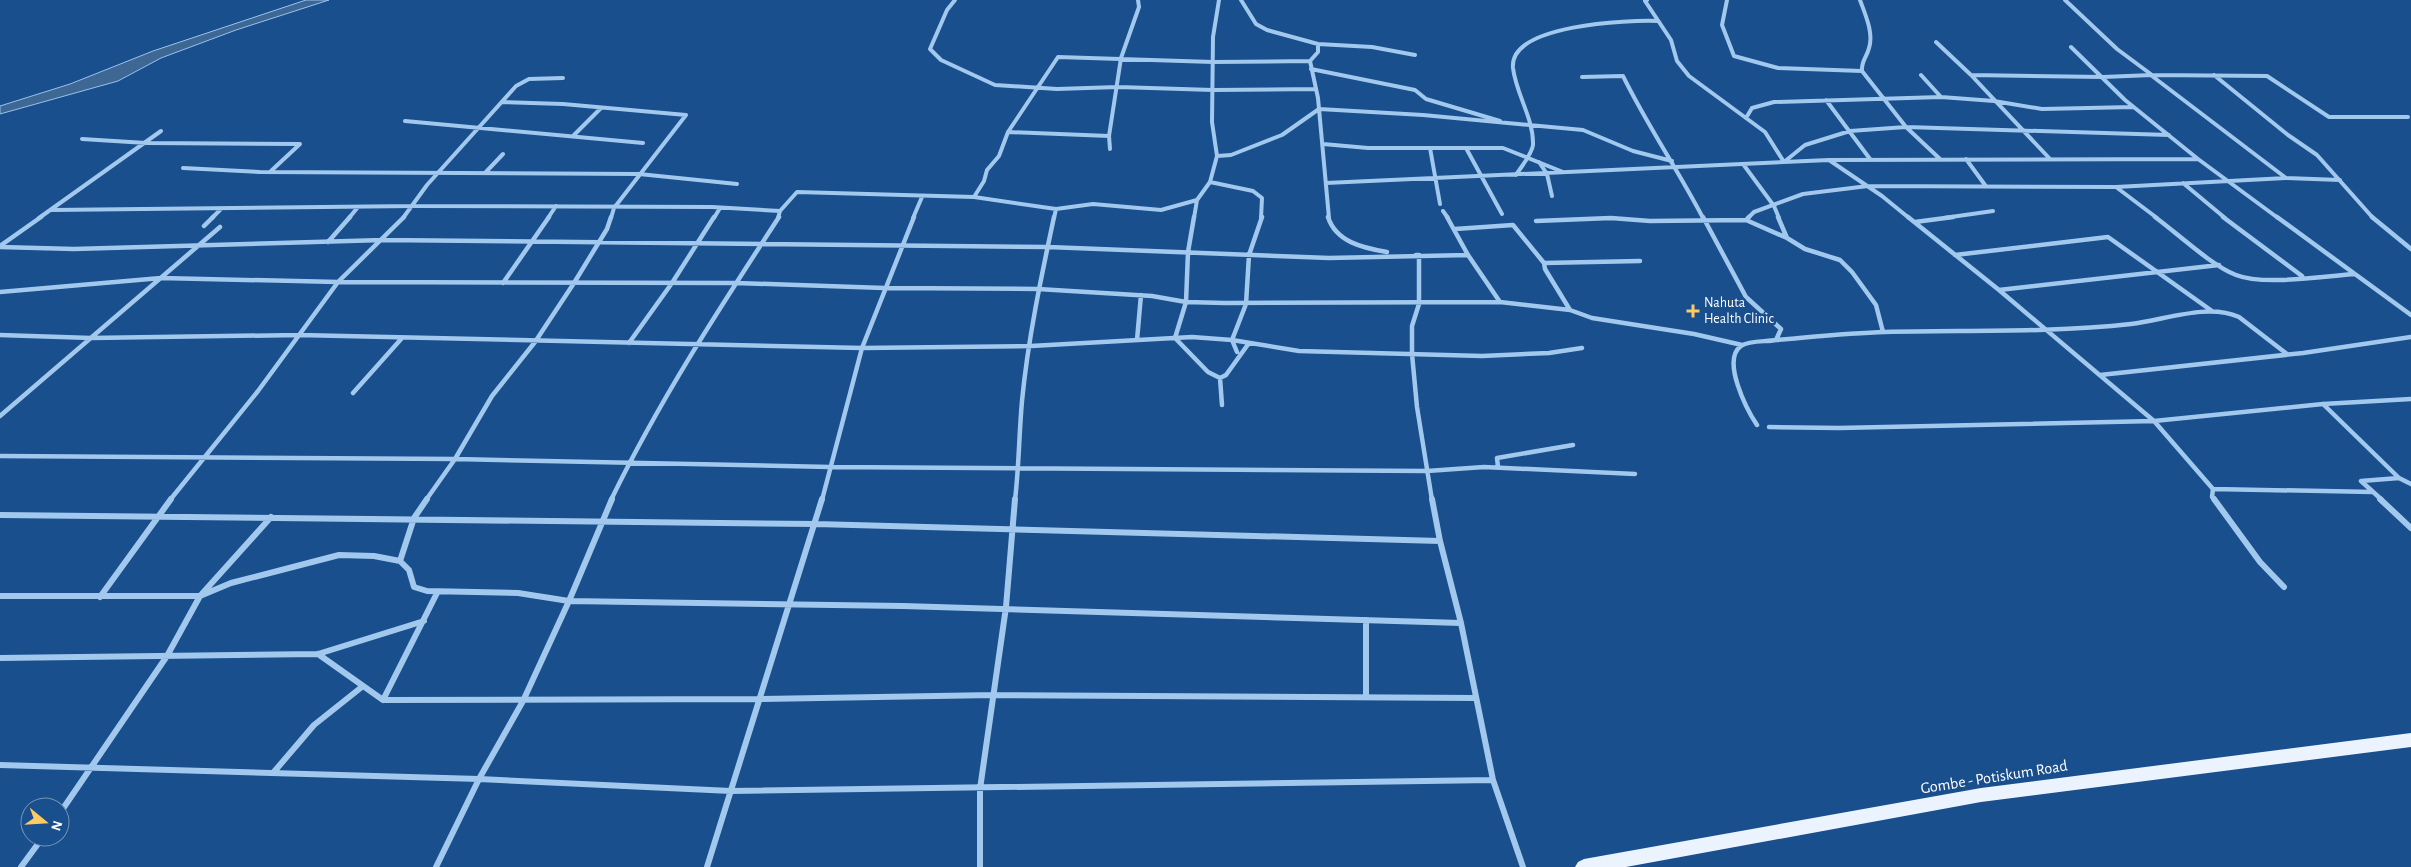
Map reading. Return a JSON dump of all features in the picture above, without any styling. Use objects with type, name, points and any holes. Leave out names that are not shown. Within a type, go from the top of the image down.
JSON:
[{"type":"main road","name":"Gombe - Potiskum Road","points":[[1584,867],[1981,796],[2411,740]]},
{"type":"street","points":[[955,0],[947,10],[930,50],[941,60],[995,85],[1036,88],[1316,89]]},
{"type":"street","points":[[1110,149],[1109,136],[1121,58],[1139,7],[1138,0]]},
{"type":"street","points":[[1175,338],[1186,302],[1188,252],[1197,200],[1210,182],[1217,156],[1212,122],[1213,37],[1219,0]]},
{"type":"street","points":[[1241,0],[1256,24],[1261,27],[1318,44],[1372,48],[1415,55]]},
{"type":"street","points":[[1647,0],[1645,1],[1671,40],[1677,61],[1689,76],[1765,132],[1784,162]]},
{"type":"street","points":[[1727,0],[1722,25],[1734,56],[1778,68],[1862,71]]},
{"type":"street","points":[[1860,0],[1866,15],[1870,46],[1861,62],[1862,71],[1906,127],[1940,159]]},
{"type":"street","points":[[2065,0],[2117,49],[2240,145],[2286,178]]},
{"type":"street","points":[[1516,175],[1533,148],[1530,125],[1512,67],[1516,51],[1542,36],[1587,24],[1640,19],[1658,21]]},
{"type":"street","points":[[1936,42],[1971,75],[2050,159]]},
{"type":"street","points":[[974,197],[984,181],[987,170],[999,156],[1008,132],[1058,57],[1213,62],[1310,61],[1318,52],[1318,44]]},
{"type":"street","points":[[2071,47],[2134,107],[2198,159],[2411,315]]},
{"type":"street","points":[[1310,61],[1320,109],[1327,214],[1333,229],[1349,241],[1378,251],[1419,255]]},
{"type":"street","points":[[1311,69],[1415,90],[1426,99],[1486,115],[1504,123]]},
{"type":"street","points":[[1921,75],[1941,97]]},
{"type":"street","points":[[1971,75],[2103,77],[2152,75],[2268,76],[2329,117],[2408,117]]},
{"type":"street","points":[[2214,75],[2288,135],[2317,155],[2367,213],[2411,249]]},
{"type":"street","points":[[1582,77],[1623,76],[1641,113],[1676,167],[1746,297],[1751,304],[1775,319],[1781,329],[1776,340]]},
{"type":"street","points":[[100,597],[158,516],[299,336],[338,282],[382,240],[413,206],[439,171],[516,86],[528,79],[563,78]]},
{"type":"street","points":[[1746,118],[1752,108],[1774,102],[1826,100],[1941,97],[1994,101],[2042,109],[2134,107]]},
{"type":"street","points":[[1826,100],[1870,159]]},
{"type":"street","points":[[400,561],[414,518],[455,459],[492,396],[534,342],[574,283],[607,228],[614,208],[686,115],[502,102]]},
{"type":"street","points":[[574,135],[600,108]]},
{"type":"street","points":[[1217,156],[1231,154],[1274,138],[1320,109],[1583,130],[1634,151],[1672,161]]},
{"type":"street","points":[[405,121],[574,135],[643,143]]},
{"type":"street","points":[[1784,162],[1805,145],[1850,131],[1906,127],[2169,135]]},
{"type":"street","points":[[0,247],[160,131]]},
{"type":"street","points":[[1008,132],[1048,136],[1109,136]]},
{"type":"street","points":[[82,139],[146,143],[300,144],[271,172]]},
{"type":"street","points":[[1323,144],[1430,148],[1503,148],[1566,173]]},
{"type":"street","points":[[1430,148],[1434,179],[1440,204]]},
{"type":"street","points":[[1466,148],[1480,177],[1502,214]]},
{"type":"street","points":[[485,173],[503,154]]},
{"type":"street","points":[[1966,159],[1985,185]]},
{"type":"street","points":[[1326,183],[1829,160],[2198,159]]},
{"type":"street","points":[[1829,160],[1868,186],[1915,222],[2154,421],[2213,489],[2373,492]]},
{"type":"street","points":[[1538,162],[1546,174],[1552,196]]},
{"type":"street","points":[[1743,164],[1774,206],[1786,238]]},
{"type":"street","points":[[183,168],[271,172],[439,171],[639,174],[737,184]]},
{"type":"street","points":[[1746,220],[1754,212],[1803,194],[1868,186],[2116,187],[2286,178],[2340,180]]},
{"type":"street","points":[[1210,182],[1253,191],[1262,198],[1262,216],[1249,255],[1246,304],[1232,340],[1237,352]]},
{"type":"street","points":[[2183,183],[2201,200],[2302,276]]},
{"type":"street","points":[[2116,187],[2218,265],[2236,275],[2257,280],[2355,274]]},
{"type":"street","points":[[436,867],[479,779],[523,701],[569,601],[601,521],[629,463],[697,343],[780,215],[780,210],[797,192],[974,197],[1056,209],[1093,204],[1161,210],[1197,200]]},
{"type":"street","points":[[707,867],[816,524],[862,348],[884,288],[922,197]]},
{"type":"street","points":[[52,210],[221,209],[306,206],[556,206],[780,210]]},
{"type":"street","points":[[503,283],[556,206]]},
{"type":"street","points":[[328,242],[358,207]]},
{"type":"street","points":[[629,343],[672,283],[720,208]]},
{"type":"street","points":[[204,226],[221,209]]},
{"type":"street","points":[[980,867],[980,789],[1006,606],[1011,530],[1019,468],[1022,402],[1038,289],[1056,209]]},
{"type":"street","points":[[1443,211],[1455,229],[1468,255],[1474,261],[1500,302]]},
{"type":"street","points":[[1915,222],[1993,211]]},
{"type":"street","points":[[1536,220],[1611,218],[1705,221],[1746,220],[1805,249],[1840,260],[1852,272],[1876,305],[1883,332]]},
{"type":"street","points":[[1455,229],[1513,225],[1544,264],[1570,310]]},
{"type":"street","points":[[0,416],[220,227]]},
{"type":"street","points":[[1956,255],[2107,236],[2212,311]]},
{"type":"street","points":[[0,247],[74,249],[382,240],[600,241],[1048,248],[1329,258],[1468,255]]},
{"type":"street","points":[[1419,255],[1419,304],[1412,326],[1412,354],[1417,407],[1427,471],[1440,541],[1461,624],[1493,780],[1523,867]]},
{"type":"street","points":[[1544,264],[1640,261]]},
{"type":"street","points":[[1999,290],[2218,265]]},
{"type":"street","points":[[0,292],[161,278],[338,282],[737,283],[884,288],[1038,289],[1140,295],[1186,302],[1246,304],[1500,302],[1570,310],[1592,318],[1694,334],[1742,345],[1776,340],[1883,332],[2046,330],[2132,324],[2212,311],[2230,313],[2240,318],[2287,354]]},
{"type":"street","points":[[1137,340],[1140,295]]},
{"type":"street","points":[[0,335],[91,338],[299,336],[862,348],[1031,346],[1192,337],[1232,340],[1299,351],[1482,356],[1549,353],[1582,348]]},
{"type":"street","points":[[2100,375],[2287,354],[2411,337]]},
{"type":"street","points":[[352,393],[402,338]]},
{"type":"street","points":[[1175,338],[1208,372],[1220,378]]},
{"type":"street","points":[[1220,378],[1226,375],[1249,343]]},
{"type":"street","points":[[1742,345],[1734,353],[1733,362],[1745,404],[1757,425]]},
{"type":"street","points":[[1220,378],[1222,404]]},
{"type":"street","points":[[1769,427],[1838,428],[2154,421],[2323,404],[2411,398]]},
{"type":"street","points":[[2323,404],[2399,478],[2411,484]]},
{"type":"street","points":[[1498,467],[1498,458],[1573,445]]},
{"type":"street","points":[[0,456],[204,459],[455,459],[830,468],[1427,471],[1498,467],[1635,474]]},
{"type":"street","points":[[2399,478],[2361,481],[2411,528]]},
{"type":"street","points":[[2213,489],[2212,497],[2260,562],[2284,587]]},
{"type":"street","points":[[0,515],[414,518],[816,524],[1440,541]]},
{"type":"street","points":[[70,799],[167,656],[200,596],[271,517]]},
{"type":"street","points":[[0,596],[200,596],[231,583],[339,555],[374,556],[400,561],[409,570],[414,587],[421,591],[535,594],[569,601],[792,602],[1006,606],[1461,624]]},
{"type":"street","points":[[383,700],[437,592]]},
{"type":"street","points":[[0,658],[318,654],[424,620]]},
{"type":"street","points":[[1366,620],[1366,697]]},
{"type":"street","points":[[318,654],[383,700],[761,700],[994,695],[1475,698]]},
{"type":"street","points":[[273,773],[298,740],[320,718],[363,686]]},
{"type":"street","points":[[0,765],[479,779],[731,791],[980,789],[1493,780]]},
{"type":"street","points":[[21,867],[36,847]]},
{"type":"water","points":[[306,0],[329,0],[236,30],[161,58],[118,81],[0,114],[0,106],[70,84],[153,51]]},
{"type":"place","name":"Nahuta Health Clinic","points":[[1693,311]]}]
